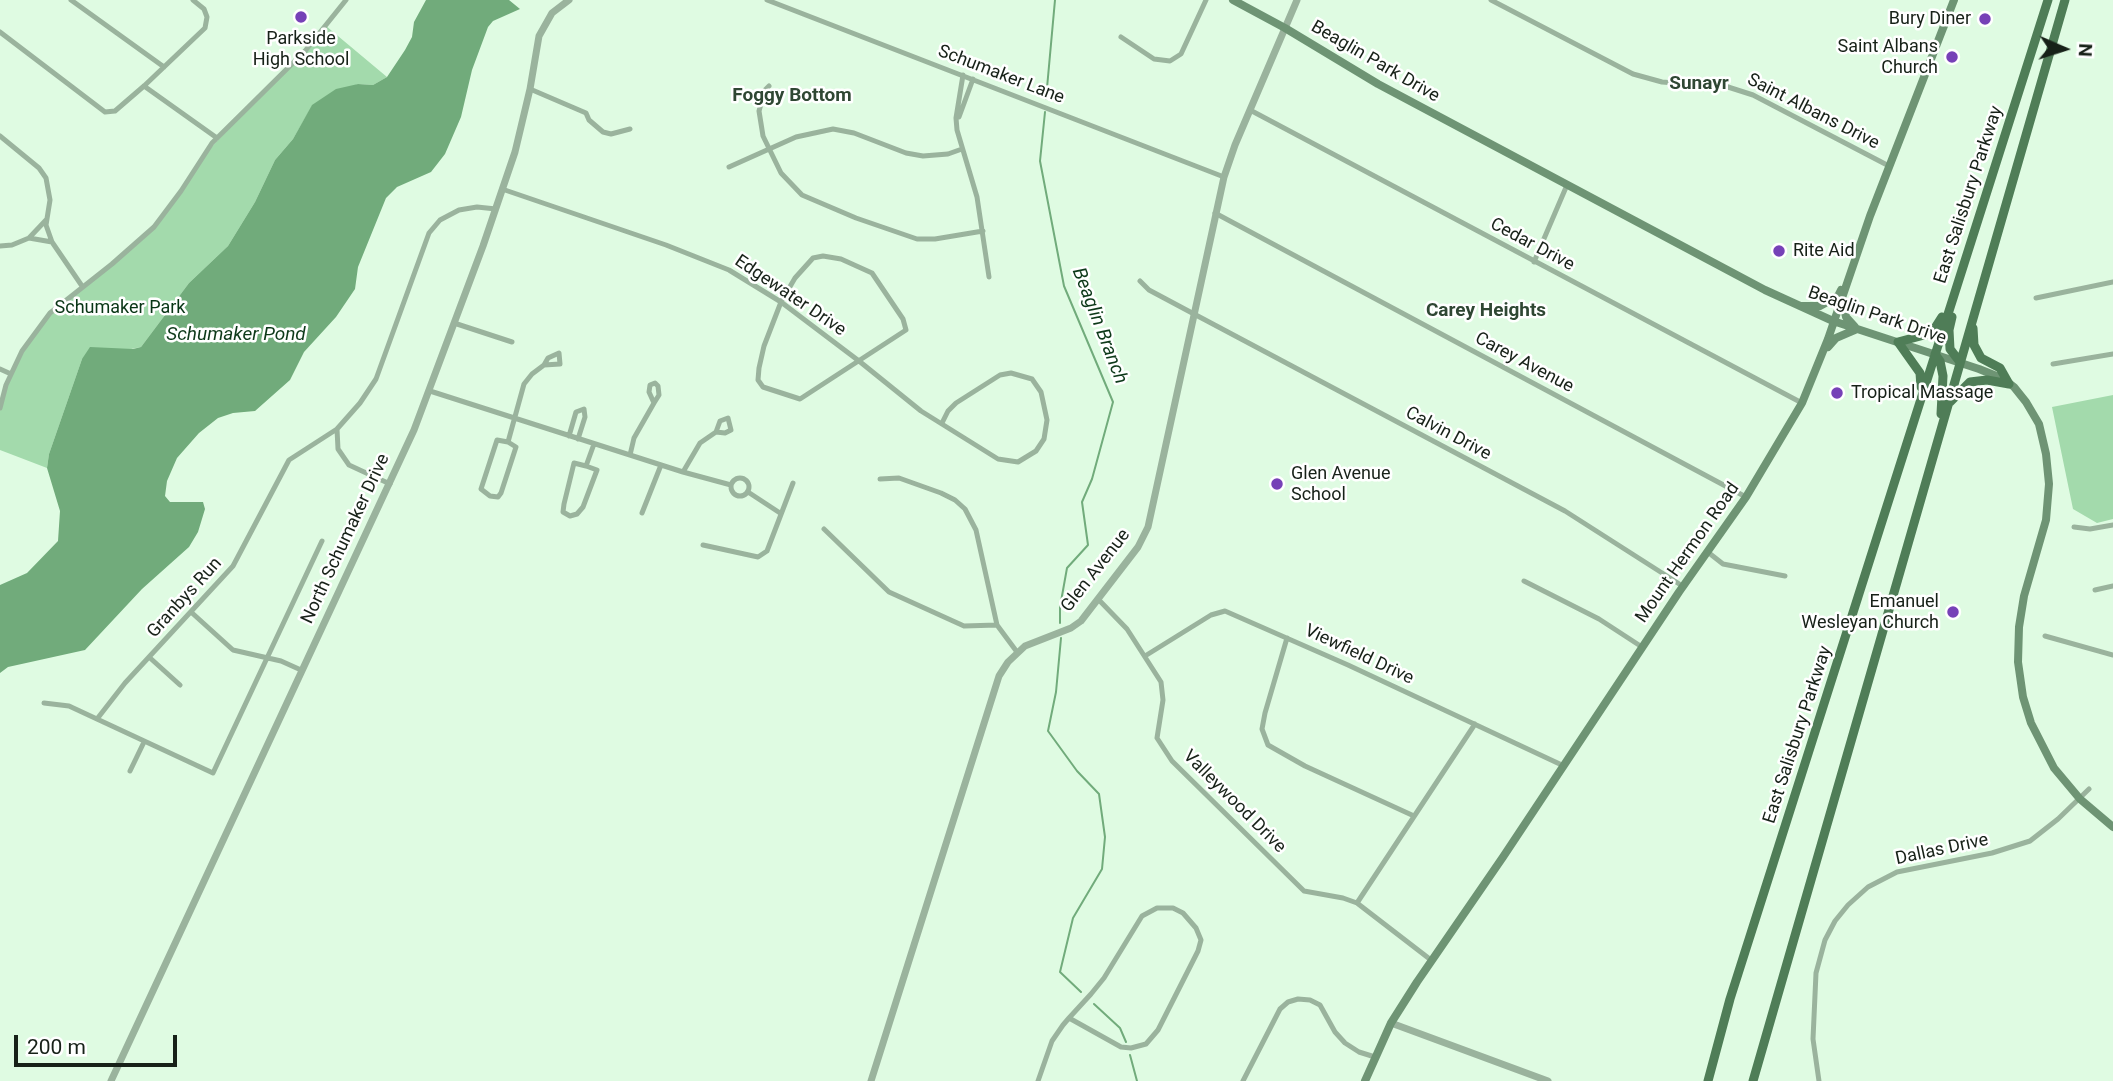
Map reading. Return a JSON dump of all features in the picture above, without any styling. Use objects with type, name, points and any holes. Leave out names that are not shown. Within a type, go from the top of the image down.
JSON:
[{"type":"main road","name":"Beaglin Park Drive","points":[[1233,0],[1378,84],[1797,306],[1833,321],[1961,362],[1995,375],[2009,384],[2026,401],[2039,424],[2049,484],[2044,531],[2020,616],[2020,684],[2026,709],[2042,748],[2061,778],[2080,799],[2113,827]]},
{"type":"main road","name":"Mount Hermon Road","points":[[1365,1081],[1391,1023],[1431,960],[1642,647],[1709,553],[1802,403],[1889,166],[1954,0]]},
{"type":"main road","name":"East Salisbury Parkway","points":[[1708,1078],[1730,999],[2048,0]]},
{"type":"main road","name":"East Salisbury Parkway","points":[[1753,1081],[2065,0]]},
{"type":"main road","points":[[1797,306],[1820,306],[1838,296],[1853,265]]},
{"type":"main road","points":[[1910,429],[1921,379],[1913,361],[1898,342],[1919,338],[1935,328],[1940,321],[1955,275],[1963,267]]},
{"type":"main road","points":[[1961,362],[1950,349],[1949,343],[1963,267]]},
{"type":"main road","points":[[1820,360],[1836,338],[1857,329],[1846,317],[1842,294]]},
{"type":"main road","points":[[1973,317],[1973,337],[1977,352],[1981,358],[2000,368],[2009,384]]},
{"type":"main road","points":[[1935,354],[1940,361],[1943,376],[1939,433]]},
{"type":"main road","points":[[1947,407],[1970,382],[1987,380],[2009,384]]},
{"type":"street","points":[[71,0],[164,67]]},
{"type":"street","points":[[0,32],[105,112],[119,108],[205,28],[208,17],[204,9],[193,0]]},
{"type":"street","points":[[0,408],[11,374],[30,338],[50,313],[154,227],[217,138],[305,51],[346,0]]},
{"type":"street","name":"North Schumaker Drive","points":[[111,1081],[390,484],[430,391],[515,152],[539,36],[552,13],[569,0]]},
{"type":"street","name":"Schumaker Lane","points":[[767,0],[1224,177]]},
{"type":"street","points":[[1121,37],[1154,59],[1170,61],[1181,54],[1206,0]]},
{"type":"street","name":"Glen Avenue","points":[[871,1081],[1003,668],[1017,652],[1032,642],[1074,626],[1098,600],[1138,547],[1150,519],[1224,177],[1297,0]]},
{"type":"street","name":"Saint Albans Drive","points":[[1491,0],[1633,74],[1662,82],[1728,87],[1753,95],[1889,166]]},
{"type":"street","points":[[963,75],[957,124],[977,197],[989,277]]},
{"type":"street","points":[[957,124],[973,79]]},
{"type":"street","points":[[144,86],[217,138]]},
{"type":"street","points":[[769,86],[765,90],[759,111],[759,122],[781,173],[802,195],[856,218],[917,239],[935,239],[983,231]]},
{"type":"street","points":[[530,89],[586,113],[589,120],[603,132],[611,134],[630,129]]},
{"type":"street","name":"Cedar Drive","points":[[1250,110],[1802,403]]},
{"type":"street","points":[[729,167],[796,137],[833,129],[854,133],[906,153],[923,156],[936,156],[962,149]]},
{"type":"street","points":[[0,136],[39,168],[46,178],[50,200],[47,231],[82,286]]},
{"type":"street","points":[[1534,262],[1567,185]]},
{"type":"street","name":"Edgewater Drive","points":[[502,189],[703,259],[729,271],[781,302],[921,411],[998,459],[1013,462],[1023,460],[1036,451],[1045,439],[1047,421],[1041,392],[1032,379],[1017,374],[1000,375],[956,403],[942,423]]},
{"type":"street","name":"Granbys Run","points":[[97,719],[125,683],[233,566],[244,550],[257,517],[289,460],[337,429],[376,379],[429,233],[440,220],[458,210],[477,207],[496,209]]},
{"type":"street","name":"Carey Avenue","points":[[1215,213],[1746,497]]},
{"type":"street","points":[[0,246],[12,245],[29,238],[46,220]]},
{"type":"street","points":[[29,238],[52,242]]},
{"type":"street","points":[[823,256],[841,259],[872,273],[903,319],[906,330],[859,361],[800,399],[763,387],[758,380],[761,359],[781,302],[795,278],[813,258],[823,256]]},
{"type":"street","name":"Calvin Drive","points":[[1140,281],[1149,290],[1565,511],[1684,587]]},
{"type":"street","points":[[2036,298],[2113,282]]},
{"type":"street","points":[[454,323],[512,342]]},
{"type":"street","points":[[2053,364],[2113,354]]},
{"type":"street","points":[[508,442],[524,384],[531,374],[544,365]]},
{"type":"street","points":[[0,369],[11,374]]},
{"type":"street","points":[[430,391],[731,485]]},
{"type":"street","points":[[630,455],[634,438],[654,403]]},
{"type":"street","points":[[569,436],[576,412],[584,409],[585,416],[578,439]]},
{"type":"street","points":[[337,429],[338,449],[349,465],[390,484]]},
{"type":"street","points":[[683,472],[700,443],[716,432]]},
{"type":"street","points":[[497,440],[508,442],[516,447],[501,494],[498,497],[490,496],[481,489],[497,440]]},
{"type":"street","points":[[586,467],[594,444]]},
{"type":"street","points":[[574,463],[586,467],[597,470],[583,507],[577,514],[570,516],[563,512],[574,463]]},
{"type":"street","points":[[642,513],[661,465]]},
{"type":"street","points":[[880,479],[895,477],[948,496],[965,509],[976,530],[997,625],[1017,652]]},
{"type":"street","points":[[737,478],[744,478],[750,485],[748,492],[741,496],[732,491],[731,485],[737,478]]},
{"type":"street","points":[[703,545],[758,557],[767,551],[793,483]]},
{"type":"street","points":[[748,492],[780,513]]},
{"type":"street","points":[[2074,527],[2090,529],[2113,525]]},
{"type":"street","points":[[824,529],[889,592],[964,626],[997,625]]},
{"type":"street","points":[[44,703],[69,706],[213,773],[322,541]]},
{"type":"street","points":[[1709,553],[1723,564],[1785,576]]},
{"type":"street","points":[[1524,581],[1599,619],[1642,647]]},
{"type":"street","points":[[2095,590],[2113,586]]},
{"type":"street","name":"Valleywood Drive","points":[[1098,600],[1126,629],[1161,682],[1163,700],[1157,738],[1172,761],[1304,891],[1357,903],[1431,960]]},
{"type":"street","name":"Viewfield Drive","points":[[1145,656],[1219,611],[1225,611],[1241,616],[1564,766]]},
{"type":"street","points":[[191,612],[233,650],[281,660],[301,670]]},
{"type":"street","points":[[2046,635],[2113,655]]},
{"type":"street","points":[[1287,638],[1262,729],[1268,745],[1414,816]]},
{"type":"street","points":[[149,657],[180,685]]},
{"type":"street","points":[[1357,903],[1475,724]]},
{"type":"street","points":[[130,771],[144,742]]},
{"type":"street","name":"Dallas Drive","points":[[1819,1081],[1813,1039],[1816,973],[1825,940],[1847,905],[1868,887],[1897,872],[1992,853],[2030,841],[2089,789]]},
{"type":"street","points":[[1038,1081],[1052,1041],[1069,1018],[1104,978],[1138,920],[1146,912],[1157,908],[1173,908],[1183,913],[1196,928],[1201,940],[1198,951],[1158,1030],[1146,1044],[1131,1048],[1121,1047],[1069,1018]]},
{"type":"street","points":[[1243,1081],[1280,1009],[1288,1002],[1298,999],[1310,1000],[1320,1005],[1345,1043],[1359,1052],[1375,1057]]},
{"type":"street","points":[[1391,1023],[1548,1081]]},
{"type":"green space","name":"Schumaker Park","points":[[326,26],[387,77],[373,85],[358,84],[312,106],[293,139],[275,160],[255,202],[228,246],[189,283],[141,347],[82,359],[49,454],[47,468],[0,450],[0,408],[6,385],[22,351],[50,313],[154,227],[204,155]]},
{"type":"green space","points":[[2113,395],[2113,519],[2097,523],[2073,509],[2052,407]]},
{"type":"water","name":"Schumaker Pond","points":[[426,0],[509,0],[520,9],[493,21],[488,27],[472,70],[461,117],[445,154],[431,172],[397,187],[386,198],[358,267],[355,289],[336,317],[304,352],[290,380],[255,411],[233,413],[218,418],[199,433],[177,458],[167,481],[165,496],[170,502],[203,502],[205,509],[198,532],[189,547],[142,589],[85,650],[8,667],[0,673],[0,585],[27,573],[58,541],[60,511],[47,468],[49,454],[82,359],[90,347],[141,347],[189,283],[228,246],[255,202],[275,160],[293,139],[312,105],[336,89],[358,84],[373,85],[387,77],[412,37],[414,22]]},
{"type":"waterway","name":"Beaglin Branch","points":[[1046,99],[1055,0]]},
{"type":"waterway","name":"Beaglin Branch","points":[[1045,112],[1040,161],[1064,286],[1113,402],[1092,479],[1082,502],[1088,545],[1067,568],[1060,623]]},
{"type":"waterway","name":"Beaglin Branch","points":[[1061,638],[1056,692],[1048,731],[1077,771],[1099,794],[1105,837],[1102,869],[1073,918],[1060,972],[1081,992]]},
{"type":"waterway","name":"Beaglin Branch","points":[[1094,1004],[1120,1028],[1126,1042]]},
{"type":"waterway","name":"Beaglin Branch","points":[[1130,1055],[1137,1081]]},
{"type":"place","name":"Parkside High School","points":[[301,17]]},
{"type":"place","name":"Bury Diner","points":[[1985,19]]},
{"type":"place","name":"Saint Albans Church","points":[[1952,57]]},
{"type":"place","name":"Rite Aid","points":[[1779,251]]},
{"type":"place","name":"Tropical Massage","points":[[1837,393]]},
{"type":"place","name":"Glen Avenue School","points":[[1277,484]]},
{"type":"place","name":"Emanuel Wesleyan Church","points":[[1953,612]]},
{"type":"district","name":"Sunayr","points":[[1699,84]]},
{"type":"district","name":"Foggy Bottom","points":[[792,96]]},
{"type":"district","name":"Carey Heights","points":[[1486,311]]}]
